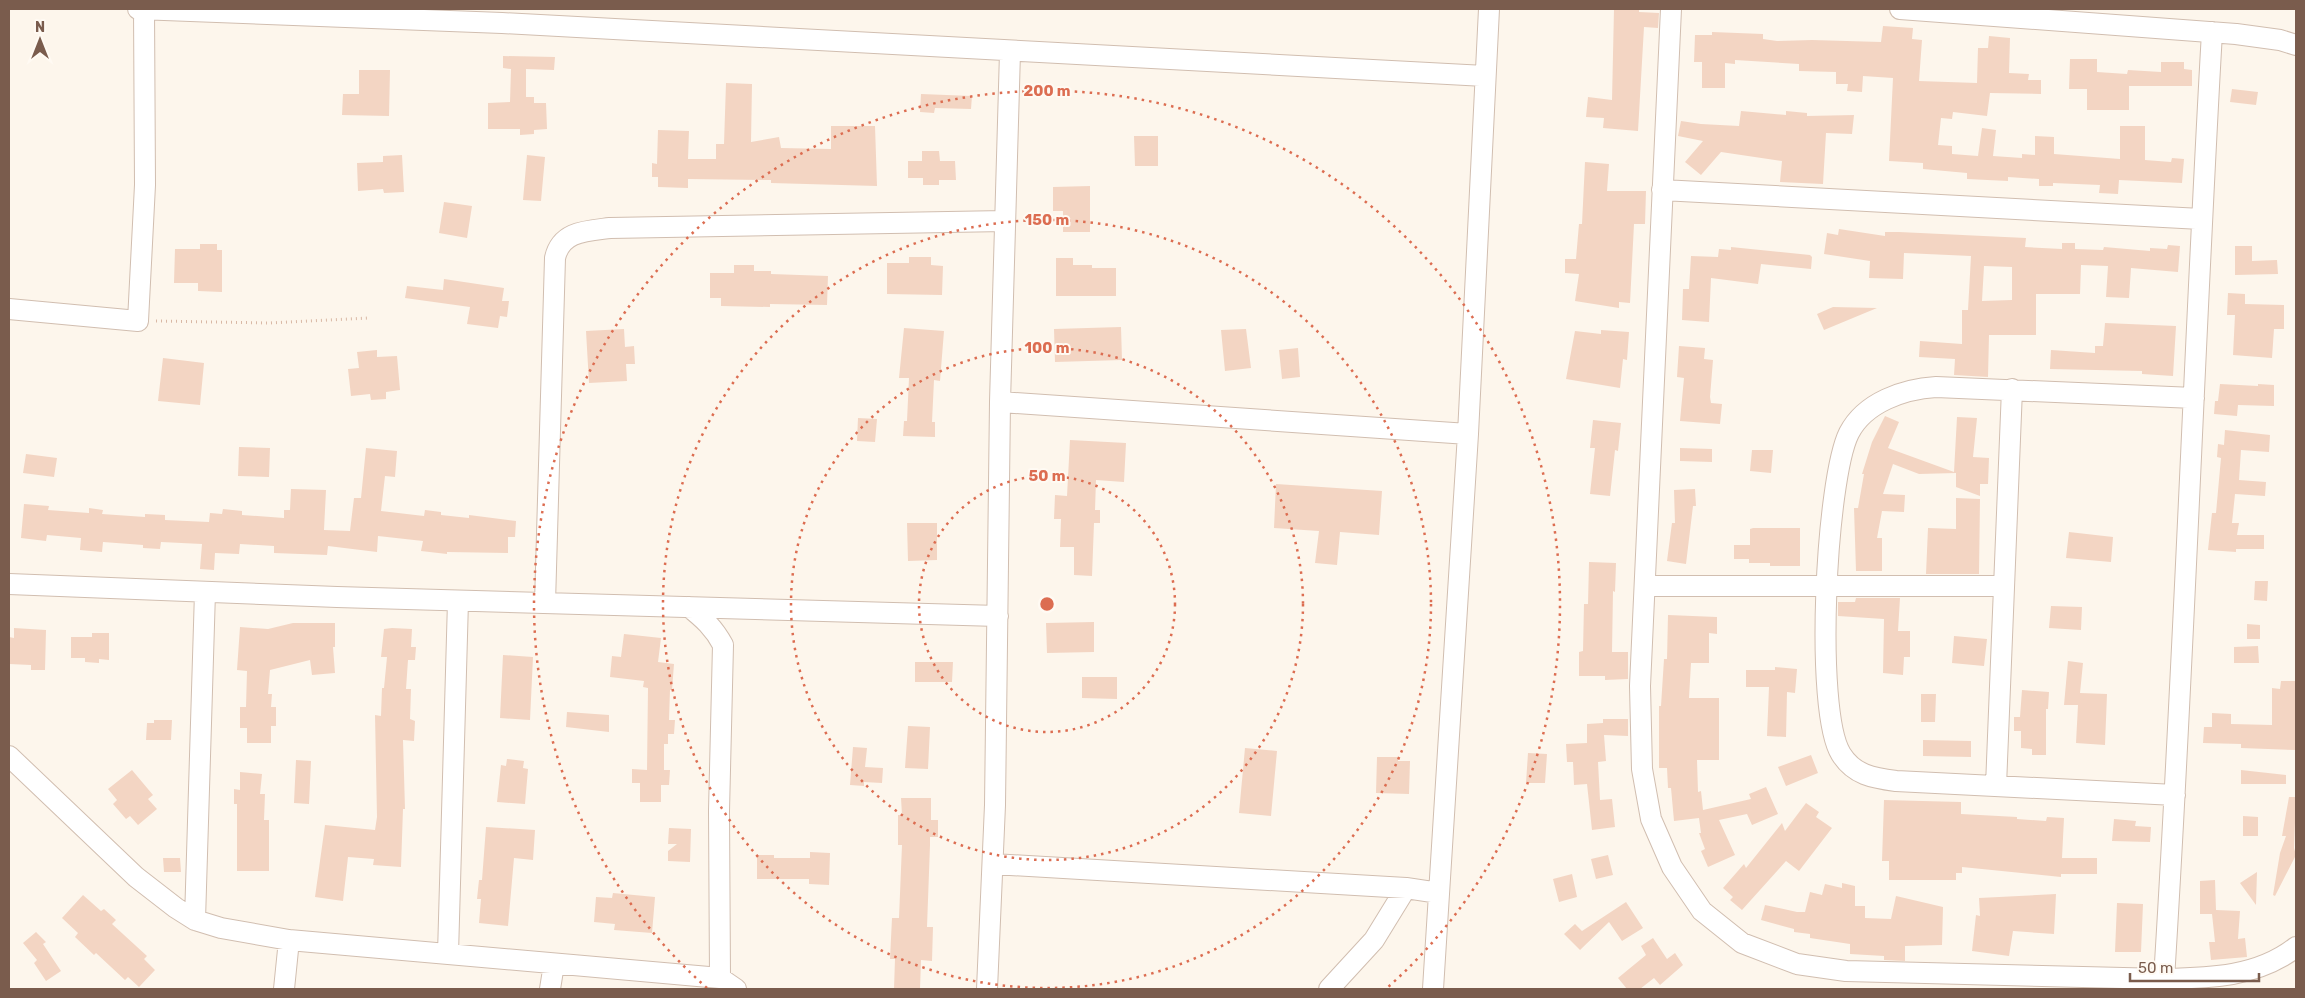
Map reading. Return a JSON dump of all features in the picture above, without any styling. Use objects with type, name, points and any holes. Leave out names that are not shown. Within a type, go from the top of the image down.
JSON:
[{"type":"street","points":[[138,9],[502,16],[1010,52],[1485,76]]},
{"type":"street","points":[[9,309],[138,321],[145,185],[144,9]]},
{"type":"street","points":[[1433,989],[1468,434],[1489,9]]},
{"type":"street","points":[[1671,9],[1640,686],[1644,777],[1651,819],[1672,867],[1702,911],[1742,943],[1797,964],[1846,971],[2001,982],[2231,976],[2259,967],[2296,947]]},
{"type":"street","points":[[1900,9],[2212,32],[2280,40],[2296,45]]},
{"type":"street","points":[[2164,979],[2175,795],[2201,219],[2212,32]]},
{"type":"street","points":[[988,989],[993,864],[1000,402],[1010,52]]},
{"type":"street","points":[[1662,190],[2201,219]]},
{"type":"street","points":[[545,603],[556,258],[558,248],[564,240],[578,233],[610,228],[1005,221]]},
{"type":"street","points":[[2175,795],[1996,786],[1869,777],[1854,769],[1840,753],[1833,733],[1827,684],[1826,585],[1835,479],[1849,432],[1865,413],[1887,399],[1922,388],[2012,389],[2194,398]]},
{"type":"street","points":[[1996,786],[2012,389]]},
{"type":"street","points":[[1000,402],[1468,434]]},
{"type":"street","points":[[9,584],[458,601],[998,616]]},
{"type":"street","points":[[1645,586],[2003,586]]},
{"type":"street","points":[[195,920],[206,592]]},
{"type":"street","points":[[448,954],[458,601]]},
{"type":"street","points":[[689,607],[706,621],[717,634],[722,645],[719,811],[720,978]]},
{"type":"street","points":[[9,756],[136,877],[195,920],[221,928],[289,940],[720,978],[736,989]]},
{"type":"street","points":[[993,864],[1406,888],[1439,893]]},
{"type":"street","points":[[1329,989],[1374,940],[1406,888]]},
{"type":"street","points":[[284,989],[289,940]]},
{"type":"street","points":[[550,989],[554,964]]},
{"type":"path","points":[[138,321],[269,323],[370,318]]},
{"type":"building","points":[[1614,9],[1639,9],[1639,12],[1659,13],[1658,28],[1644,27],[1638,131],[1603,128],[1604,118],[1586,117],[1588,97],[1612,100]]},
{"type":"building","points":[[1883,26],[1913,28],[1912,39],[1922,40],[1919,81],[1977,83],[1978,48],[1988,48],[1989,36],[2010,38],[2009,73],[2029,74],[2028,80],[2041,80],[2041,94],[1990,93],[1987,116],[1953,112],[1952,119],[1941,118],[1938,145],[1952,146],[1952,154],[1978,156],[1982,128],[1996,130],[1993,156],[2022,158],[2022,154],[2035,155],[2035,136],[2054,137],[2054,154],[2120,159],[2120,126],[2145,126],[2145,160],[2171,162],[2172,158],[2184,159],[2182,183],[2119,180],[2118,194],[2099,193],[2100,185],[2053,183],[2053,186],[2039,186],[2039,179],[2008,177],[2008,181],[1967,179],[1967,173],[1923,169],[1923,163],[1889,161],[1893,78],[1863,76],[1862,92],[1847,91],[1848,84],[1836,84],[1836,72],[1799,71],[1799,64],[1735,60],[1735,64],[1725,63],[1725,88],[1702,88],[1702,62],[1694,62],[1695,35],[1712,35],[1712,32],[1763,34],[1763,39],[1777,41],[1881,42]]},
{"type":"building","points":[[503,56],[555,57],[554,70],[526,69],[526,97],[534,97],[534,103],[546,103],[547,129],[534,130],[534,134],[520,135],[520,129],[488,129],[488,103],[510,102],[511,69],[503,68]]},
{"type":"building","points":[[2070,59],[2097,59],[2097,72],[2127,74],[2128,70],[2161,72],[2161,62],[2184,62],[2184,69],[2192,70],[2192,86],[2129,86],[2129,110],[2087,110],[2087,89],[2069,89]]},
{"type":"building","points":[[359,70],[390,70],[389,116],[342,115],[343,94],[359,94]]},
{"type":"building","points":[[726,83],[752,84],[751,142],[779,137],[781,148],[831,149],[831,126],[875,126],[877,186],[771,183],[771,180],[688,179],[688,188],[658,187],[658,177],[652,177],[652,163],[657,164],[658,130],[689,131],[688,159],[716,159],[716,144],[724,144]]},
{"type":"building","points":[[2232,89],[2258,92],[2256,105],[2230,102]]},
{"type":"building","points":[[921,94],[972,96],[971,109],[935,108],[934,113],[920,112]]},
{"type":"building","points":[[1741,111],[1786,115],[1786,111],[1807,113],[1807,116],[1854,115],[1852,134],[1826,133],[1823,184],[1780,182],[1782,161],[1721,152],[1701,175],[1685,162],[1703,141],[1678,136],[1681,121],[1739,126]]},
{"type":"building","points":[[1134,136],[1158,136],[1158,166],[1135,166]]},
{"type":"building","points":[[922,151],[939,151],[940,161],[955,161],[956,180],[939,180],[939,185],[923,185],[923,178],[908,178],[908,161],[922,161]]},
{"type":"building","points":[[402,155],[404,192],[384,193],[383,189],[358,191],[357,163],[383,162],[383,156]]},
{"type":"building","points":[[527,155],[545,157],[541,201],[523,200]]},
{"type":"building","points":[[1585,162],[1609,164],[1607,191],[1646,191],[1645,224],[1634,224],[1630,303],[1619,302],[1619,308],[1575,301],[1579,274],[1565,273],[1565,259],[1576,259],[1579,224],[1582,224]]},
{"type":"building","points":[[1090,186],[1090,232],[1063,232],[1063,211],[1053,211],[1053,187]]},
{"type":"building","points":[[444,202],[472,206],[467,238],[439,233]]},
{"type":"building","points":[[1839,229],[1885,236],[1885,232],[1899,232],[2026,238],[2025,247],[2062,249],[2062,243],[2075,243],[2075,249],[2103,250],[2104,247],[2150,251],[2150,248],[2167,249],[2168,245],[2180,246],[2178,272],[2131,268],[2129,298],[2106,297],[2108,266],[2081,265],[2080,294],[2036,294],[2036,335],[1989,335],[1988,377],[1954,375],[1955,359],[1919,357],[1920,341],[1962,344],[1962,310],[1968,310],[1971,256],[1904,253],[1903,279],[1869,278],[1870,261],[1824,254],[1827,233],[1838,235]],"holes":[[[1984,266],[2012,267],[2012,300],[1982,301]]]},
{"type":"building","points":[[200,244],[217,244],[217,250],[222,250],[222,292],[198,291],[198,283],[174,283],[175,249],[200,249]]},
{"type":"building","points":[[2235,246],[2252,246],[2252,261],[2277,260],[2278,274],[2235,275]]},
{"type":"building","points":[[1731,247],[1810,255],[1812,257],[1811,269],[1761,264],[1758,284],[1711,278],[1709,322],[1682,320],[1683,289],[1689,289],[1691,256],[1718,257],[1719,249],[1731,250]]},
{"type":"building","points":[[909,257],[931,257],[931,265],[943,266],[942,295],[887,294],[887,263],[909,263]]},
{"type":"building","points":[[1056,258],[1073,258],[1073,265],[1092,265],[1092,268],[1116,268],[1116,296],[1056,296]]},
{"type":"building","points":[[734,265],[754,265],[754,271],[771,271],[771,274],[828,276],[827,305],[770,304],[770,307],[721,306],[721,298],[710,298],[710,273],[734,273]]},
{"type":"building","points":[[444,279],[504,288],[502,301],[509,301],[507,317],[500,316],[498,328],[467,324],[470,307],[405,298],[407,286],[443,290]]},
{"type":"building","points":[[2228,293],[2245,294],[2245,304],[2284,305],[2284,329],[2274,329],[2272,358],[2233,355],[2235,315],[2227,315]]},
{"type":"building","points":[[1833,307],[1877,308],[1824,330],[1817,314]]},
{"type":"building","points":[[2105,323],[2176,326],[2173,376],[2142,374],[2142,371],[2050,369],[2051,350],[2095,353],[2095,346],[2103,346]]},
{"type":"building","points":[[1121,327],[1122,360],[1055,362],[1054,329]]},
{"type":"building","points":[[904,328],[944,331],[940,381],[934,380],[932,422],[935,422],[935,437],[903,436],[904,421],[907,421],[909,378],[899,378]]},
{"type":"building","points":[[624,329],[625,347],[634,346],[635,364],[626,364],[627,381],[589,383],[586,331]]},
{"type":"building","points":[[1246,329],[1251,368],[1225,371],[1221,330]]},
{"type":"building","points":[[1601,330],[1629,332],[1627,360],[1623,359],[1620,388],[1566,379],[1575,331],[1601,334]]},
{"type":"building","points":[[1679,346],[1705,348],[1704,359],[1713,360],[1710,397],[1711,403],[1722,404],[1720,424],[1680,421],[1684,378],[1677,377]]},
{"type":"building","points":[[1298,348],[1300,377],[1282,379],[1279,350]]},
{"type":"building","points":[[377,350],[377,357],[397,356],[400,390],[386,392],[386,399],[371,400],[370,394],[351,396],[348,369],[359,368],[357,352]]},
{"type":"building","points":[[163,358],[204,363],[200,405],[158,401]]},
{"type":"building","points":[[2220,384],[2274,385],[2274,406],[2238,405],[2237,416],[2214,414],[2215,401],[2218,401]]},
{"type":"building","points":[[1885,416],[1899,422],[1888,448],[1954,472],[1957,417],[1977,418],[1973,457],[1989,458],[1988,484],[1980,484],[1980,496],[1956,487],[1956,473],[1919,474],[1893,464],[1883,494],[1905,495],[1904,512],[1882,511],[1877,538],[1882,538],[1882,571],[1856,571],[1854,508],[1858,508],[1864,474],[1862,474],[1872,442]]},
{"type":"building","points":[[858,418],[877,419],[875,442],[857,441]]},
{"type":"building","points":[[1593,420],[1621,423],[1618,451],[1615,450],[1610,496],[1590,494],[1595,448],[1590,448]]},
{"type":"building","points":[[2225,430],[2270,435],[2269,452],[2241,450],[2239,480],[2266,482],[2265,496],[2235,494],[2232,523],[2239,523],[2237,535],[2264,535],[2264,549],[2236,549],[2236,552],[2208,550],[2212,513],[2216,513],[2221,458],[2217,457],[2218,444],[2224,445]]},
{"type":"building","points":[[1070,440],[1126,443],[1124,482],[1096,480],[1095,510],[1100,510],[1100,523],[1094,523],[1092,576],[1074,575],[1074,547],[1060,547],[1061,519],[1054,519],[1055,495],[1067,496]]},
{"type":"building","points":[[239,447],[270,448],[269,477],[238,476]]},
{"type":"building","points":[[366,448],[397,451],[395,477],[385,476],[381,511],[424,516],[425,510],[441,512],[441,515],[469,518],[469,515],[516,521],[515,537],[508,537],[508,553],[447,552],[447,554],[421,551],[423,541],[378,536],[377,552],[328,546],[327,555],[274,553],[274,546],[240,544],[239,554],[215,553],[214,570],[200,569],[202,544],[161,542],[160,549],[143,548],[143,545],[103,542],[102,552],[80,550],[81,538],[47,535],[46,541],[21,538],[24,504],[49,506],[48,510],[89,513],[89,508],[103,510],[102,514],[145,517],[145,514],[165,515],[165,520],[209,522],[210,513],[222,514],[223,509],[242,511],[242,515],[284,518],[284,510],[290,510],[291,489],[326,490],[324,530],[350,531],[354,498],[361,498]]},
{"type":"building","points":[[1680,448],[1712,449],[1712,462],[1680,461]]},
{"type":"building","points":[[1752,450],[1773,450],[1771,473],[1750,471]]},
{"type":"building","points":[[26,454],[57,458],[54,477],[23,473]]},
{"type":"building","points":[[1276,484],[1382,491],[1379,535],[1340,532],[1337,565],[1315,563],[1319,531],[1274,528]]},
{"type":"building","points":[[1695,489],[1696,506],[1693,506],[1686,564],[1667,561],[1672,523],[1675,523],[1674,490]]},
{"type":"building","points":[[1956,498],[1980,499],[1979,574],[1926,574],[1928,528],[1956,529]]},
{"type":"building","points":[[907,523],[937,523],[937,560],[908,561]]},
{"type":"building","points":[[1800,528],[1800,566],[1770,566],[1770,563],[1749,563],[1749,559],[1734,559],[1734,545],[1750,545],[1750,529]]},
{"type":"building","points":[[2069,532],[2113,537],[2111,562],[2066,558]]},
{"type":"building","points":[[1589,562],[1616,563],[1615,592],[1613,591],[1612,652],[1628,652],[1628,679],[1605,680],[1605,676],[1579,676],[1579,652],[1583,651],[1584,604],[1588,604]]},
{"type":"building","points":[[2255,581],[2268,581],[2267,601],[2254,600]]},
{"type":"building","points":[[1856,598],[1900,598],[1898,631],[1910,631],[1910,657],[1904,657],[1903,675],[1883,673],[1884,619],[1838,616],[1838,602],[1855,602]]},
{"type":"building","points":[[2051,606],[2082,607],[2081,630],[2049,628]]},
{"type":"building","points":[[1668,615],[1717,617],[1717,634],[1709,633],[1709,663],[1691,663],[1689,698],[1719,698],[1719,760],[1697,760],[1698,792],[1701,791],[1703,810],[1751,799],[1749,794],[1766,787],[1778,814],[1752,825],[1747,814],[1719,820],[1735,855],[1708,867],[1701,851],[1705,849],[1699,833],[1701,833],[1699,818],[1674,821],[1671,788],[1668,788],[1667,768],[1659,768],[1659,706],[1661,706],[1664,659],[1667,659]]},
{"type":"building","points":[[1094,622],[1094,652],[1047,653],[1046,623]]},
{"type":"building","points":[[293,623],[335,623],[335,647],[333,647],[335,673],[312,675],[310,660],[270,670],[268,694],[272,694],[271,707],[276,707],[276,726],[271,726],[271,743],[247,743],[247,728],[240,728],[240,707],[246,707],[247,671],[237,670],[240,627],[268,629]]},
{"type":"building","points":[[2247,624],[2260,625],[2260,639],[2247,639]]},
{"type":"building","points":[[14,628],[46,630],[45,670],[31,670],[31,665],[9,664],[9,637],[14,638]]},
{"type":"building","points":[[384,629],[412,629],[411,647],[416,647],[415,660],[408,660],[406,689],[411,689],[410,719],[415,721],[414,741],[403,740],[405,809],[403,809],[401,867],[373,865],[374,859],[348,857],[343,901],[315,897],[325,825],[375,830],[377,817],[375,715],[381,716],[382,688],[384,688],[387,657],[381,657]]},
{"type":"building","points":[[92,633],[109,633],[109,660],[99,659],[99,663],[85,662],[85,658],[71,658],[71,637],[92,637]]},
{"type":"building","points":[[624,634],[661,638],[658,662],[674,664],[672,690],[670,690],[669,720],[675,720],[674,734],[668,734],[668,744],[664,744],[664,770],[670,770],[669,785],[661,785],[661,802],[640,802],[640,783],[632,783],[632,769],[647,770],[648,688],[643,687],[644,681],[610,677],[612,656],[621,657]]},
{"type":"building","points":[[1954,636],[1987,639],[1984,666],[1952,663]]},
{"type":"building","points":[[2258,646],[2259,663],[2234,663],[2234,647]]},
{"type":"building","points":[[503,655],[533,657],[530,720],[500,718]]},
{"type":"building","points":[[2068,661],[2083,663],[2080,693],[2107,694],[2105,745],[2076,743],[2078,705],[2064,705]]},
{"type":"building","points":[[915,662],[953,662],[952,682],[915,682]]},
{"type":"building","points":[[1775,667],[1797,669],[1795,693],[1787,692],[1786,737],[1767,736],[1769,687],[1746,687],[1746,670],[1775,670]]},
{"type":"building","points":[[1082,677],[1117,677],[1117,699],[1082,698]]},
{"type":"building","points":[[2281,681],[2296,681],[2296,750],[2241,748],[2241,744],[2203,743],[2204,727],[2212,727],[2212,713],[2231,714],[2231,724],[2272,725],[2272,688],[2280,689]]},
{"type":"building","points":[[2022,690],[2049,692],[2048,709],[2046,709],[2046,755],[2032,755],[2032,749],[2021,748],[2021,731],[2014,731],[2014,717],[2020,717]]},
{"type":"building","points":[[1921,694],[1936,694],[1935,722],[1921,722]]},
{"type":"building","points":[[567,712],[609,715],[609,732],[566,727]]},
{"type":"building","points":[[1603,719],[1628,719],[1628,736],[1604,735],[1606,761],[1598,762],[1600,800],[1612,799],[1615,827],[1592,830],[1587,784],[1574,785],[1573,762],[1567,762],[1566,744],[1587,743],[1587,724],[1603,723]]},
{"type":"building","points":[[154,720],[172,720],[171,740],[146,740],[147,723],[154,723]]},
{"type":"building","points":[[908,726],[930,727],[928,769],[905,768]]},
{"type":"building","points":[[1923,740],[1971,741],[1971,757],[1923,756]]},
{"type":"building","points":[[853,747],[867,748],[865,767],[883,768],[882,783],[864,782],[864,786],[850,785]]},
{"type":"building","points":[[1245,748],[1277,751],[1271,816],[1239,813]]},
{"type":"building","points":[[1528,753],[1547,754],[1545,783],[1526,783]]},
{"type":"building","points":[[1811,755],[1818,773],[1786,786],[1778,767]]},
{"type":"building","points":[[1377,757],[1398,757],[1398,761],[1410,761],[1409,794],[1376,793]]},
{"type":"building","points":[[507,759],[524,761],[523,768],[528,769],[525,804],[497,802],[501,765],[506,766]]},
{"type":"building","points":[[296,760],[311,761],[309,804],[294,803]]},
{"type":"building","points":[[132,770],[153,795],[148,799],[157,809],[138,825],[130,816],[126,819],[113,804],[117,800],[108,789]]},
{"type":"building","points":[[2241,770],[2286,775],[2286,784],[2241,784]]},
{"type":"building","points":[[240,772],[262,774],[260,794],[265,794],[264,820],[269,820],[269,871],[237,871],[237,804],[234,804],[234,789],[240,790]]},
{"type":"building","points":[[2289,797],[2296,797],[2294,848],[2296,855],[2275,896],[2273,895],[2280,853],[2286,836],[2282,836]]},
{"type":"building","points":[[901,798],[931,798],[931,820],[938,820],[938,837],[930,837],[927,927],[933,927],[932,961],[921,960],[920,989],[894,989],[895,959],[890,959],[892,918],[899,918],[902,845],[898,845],[898,815],[902,815]]},
{"type":"building","points":[[1884,800],[1961,802],[1961,814],[2017,817],[2017,819],[2046,821],[2047,817],[2064,818],[2062,858],[2097,858],[2097,874],[2061,874],[2061,877],[1962,867],[1962,873],[1956,873],[1956,880],[1889,880],[1889,861],[1882,861]]},
{"type":"building","points":[[1806,803],[1819,812],[1816,817],[1832,828],[1799,871],[1786,861],[1742,910],[1730,900],[1733,897],[1723,888],[1744,864],[1746,868],[1782,823],[1785,831]]},
{"type":"building","points":[[2243,816],[2258,817],[2258,836],[2243,836]]},
{"type":"building","points":[[2114,819],[2136,821],[2135,826],[2151,827],[2150,842],[2112,841]]},
{"type":"building","points":[[486,827],[535,830],[533,860],[514,858],[508,926],[479,923],[481,899],[477,899],[479,880],[482,880]]},
{"type":"building","points":[[669,828],[691,829],[690,862],[668,861],[668,851],[677,844],[668,844]]},
{"type":"building","points":[[810,852],[830,853],[829,885],[809,884],[809,879],[757,879],[757,855],[774,855],[774,858],[810,858]]},
{"type":"building","points":[[1608,855],[1613,875],[1596,879],[1591,859]]},
{"type":"building","points":[[163,858],[180,858],[181,872],[164,872]]},
{"type":"building","points":[[2257,872],[2256,905],[2240,883]]},
{"type":"building","points":[[1572,874],[1577,897],[1559,902],[1553,879]]},
{"type":"building","points":[[2215,880],[2216,910],[2240,911],[2238,939],[2245,938],[2247,957],[2211,960],[2209,942],[2215,942],[2212,914],[2200,914],[2200,881]]},
{"type":"building","points":[[1842,883],[1855,886],[1855,906],[1865,906],[1865,918],[1891,919],[1896,896],[1943,907],[1942,945],[1905,946],[1905,961],[1884,960],[1884,956],[1850,954],[1850,944],[1810,938],[1810,934],[1794,932],[1794,929],[1761,920],[1765,905],[1805,912],[1810,892],[1822,895],[1825,884],[1842,888]]},
{"type":"building","points":[[613,893],[655,897],[652,933],[614,930],[615,924],[594,922],[596,897],[612,898]]},
{"type":"building","points":[[2056,894],[2054,934],[2013,931],[2009,956],[1972,951],[1976,915],[1980,916],[1979,898]]},
{"type":"building","points":[[83,895],[101,911],[104,909],[116,920],[112,924],[147,956],[144,959],[155,970],[139,987],[128,977],[125,980],[96,953],[94,955],[75,937],[78,933],[62,918]]},
{"type":"building","points":[[1626,902],[1643,928],[1622,941],[1609,922],[1580,950],[1564,934],[1575,924],[1582,931]]},
{"type":"building","points":[[2117,903],[2143,904],[2141,952],[2115,952]]},
{"type":"building","points":[[36,932],[46,942],[43,944],[61,971],[46,981],[34,963],[37,960],[23,943]]},
{"type":"building","points":[[1653,938],[1667,959],[1675,953],[1683,965],[1660,985],[1654,978],[1640,989],[1627,989],[1618,978],[1646,955],[1641,946]]}]
